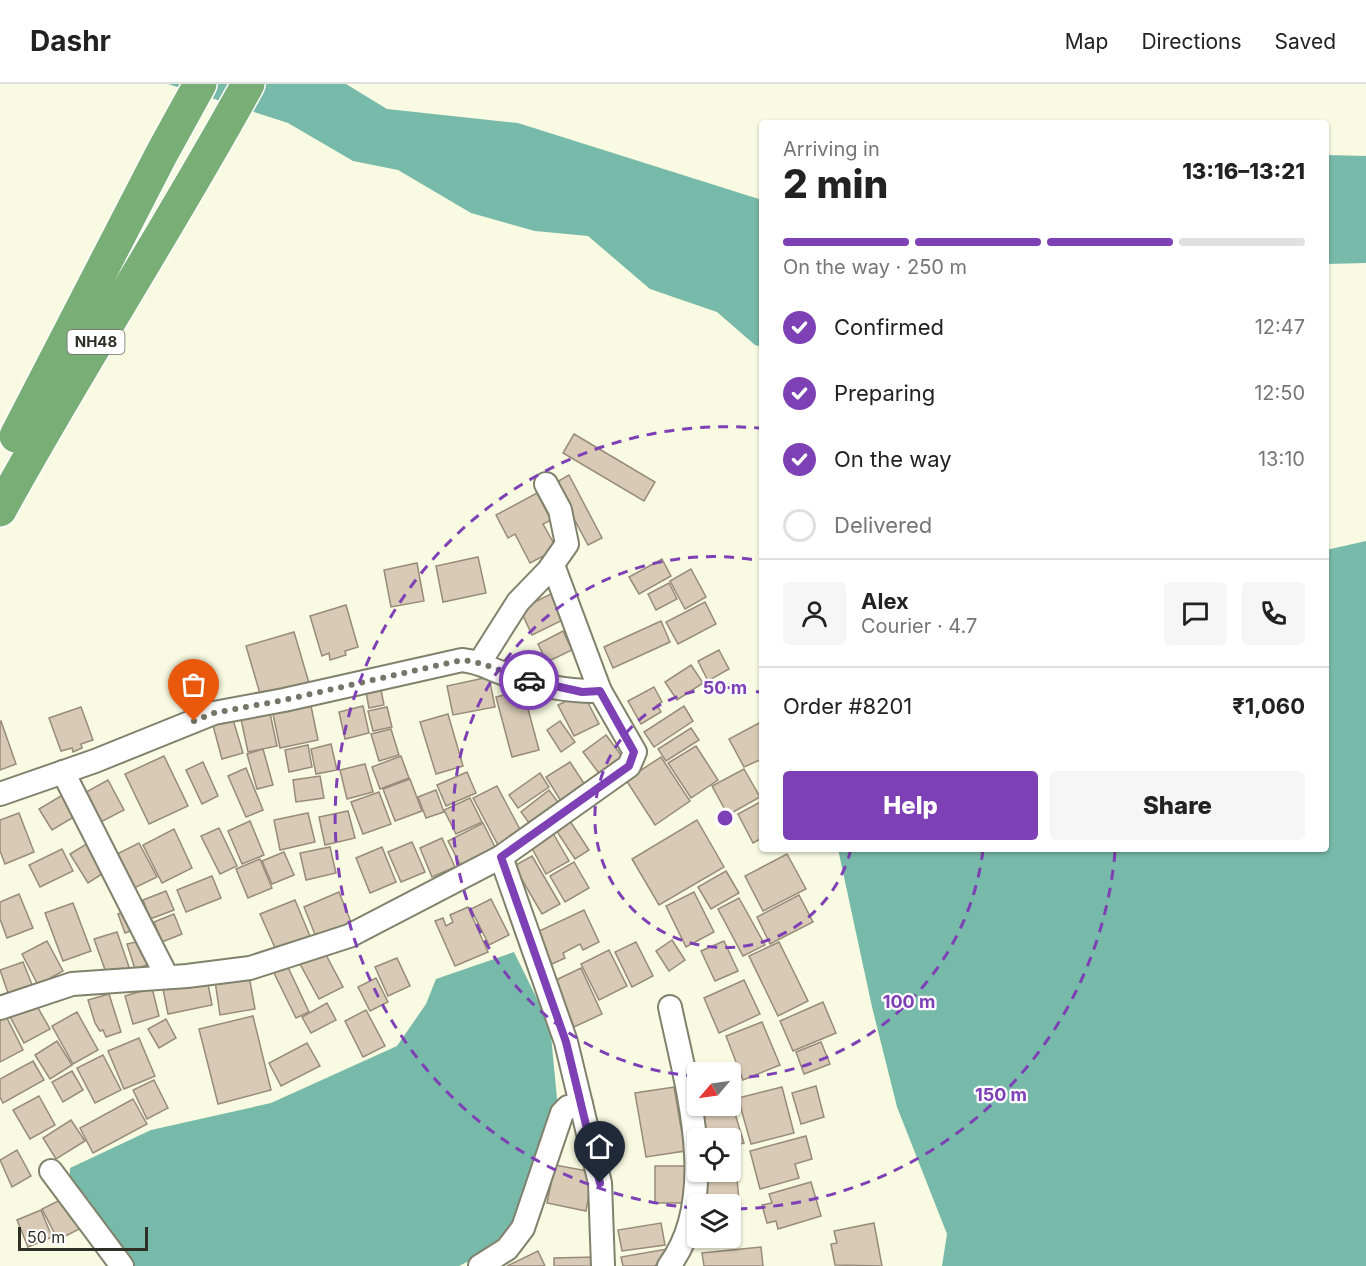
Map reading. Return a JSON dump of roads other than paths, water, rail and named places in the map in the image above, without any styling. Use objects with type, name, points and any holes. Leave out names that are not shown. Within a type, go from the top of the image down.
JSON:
[{"type":"highway","name":"NH48","points":[[0,466],[99,281],[162,153],[200,84]]},
{"type":"highway","name":"NH48","points":[[0,510],[111,316],[197,177],[248,84]]},
{"type":"street","points":[[480,662],[518,602],[553,565],[567,544],[560,510],[546,484]]},
{"type":"street","points":[[0,1008],[72,984],[250,968],[349,936],[501,857],[629,766],[634,752],[600,691],[553,565]]},
{"type":"street","points":[[0,794],[214,713],[284,700],[462,660],[480,662],[501,673],[552,686],[582,692],[600,691]]},
{"type":"street","points":[[63,772],[167,977]]},
{"type":"street","points":[[501,857],[566,1042],[600,1183],[603,1266]]},
{"type":"street","points":[[669,1266],[676,1257],[695,1206],[696,1161],[689,1097],[670,1007]]},
{"type":"street","points":[[480,1266],[507,1249],[523,1228],[562,1113],[568,1107],[581,1104]]},
{"type":"street","points":[[51,1171],[122,1266]]},
{"type":"water","points":[[168,84],[346,84],[387,109],[518,123],[759,199],[759,346],[717,312],[650,289],[588,236],[535,231],[471,213],[398,170],[353,161],[288,123]]},
{"type":"water","points":[[1329,155],[1366,156],[1366,263],[1329,264]]},
{"type":"water","points":[[1366,541],[1366,1266],[942,1266],[947,1234],[897,1107],[872,1007],[839,852],[1329,852],[1329,549]]},
{"type":"water","points":[[514,952],[550,1025],[558,1109],[517,1226],[479,1256],[459,1266],[130,1266],[69,1188],[70,1168],[151,1130],[271,1103],[397,1046],[426,1004],[436,979]]}]
